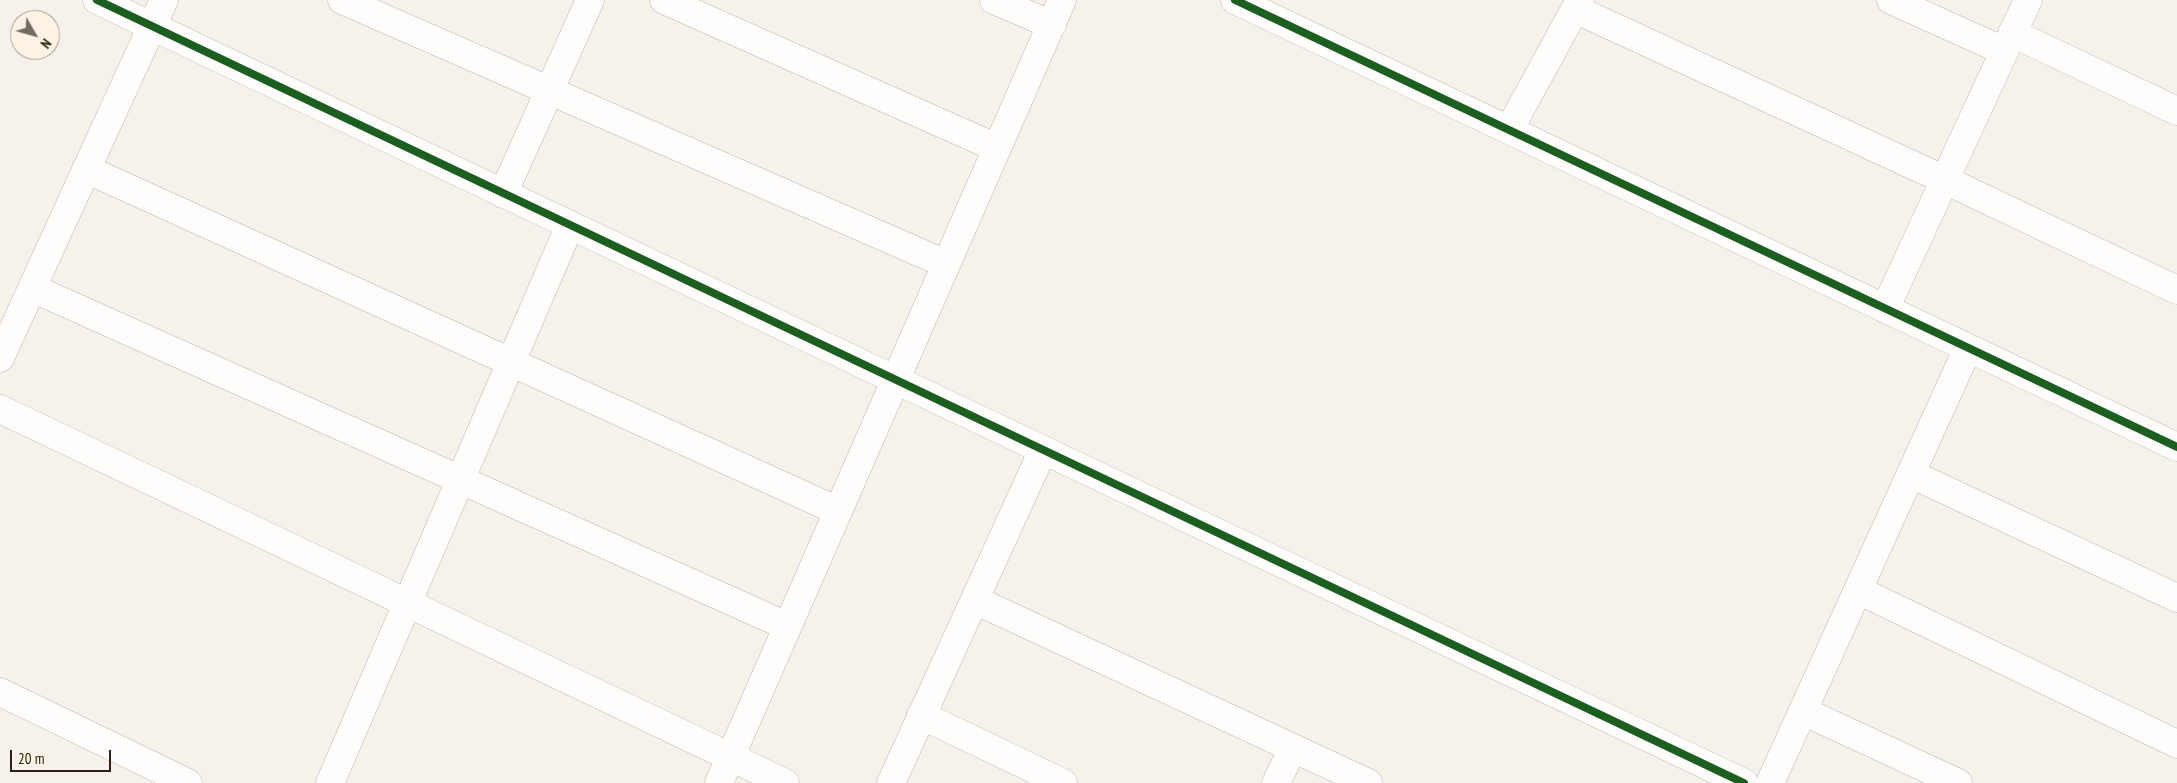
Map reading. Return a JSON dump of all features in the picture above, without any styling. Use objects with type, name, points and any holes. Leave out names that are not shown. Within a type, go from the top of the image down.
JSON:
[{"type":"street","points":[[96,0],[1744,783]]},
{"type":"street","points":[[0,358],[164,0]]},
{"type":"street","points":[[342,0],[946,264]]},
{"type":"street","points":[[504,194],[590,0]]},
{"type":"street","points":[[664,0],[998,148]]},
{"type":"street","points":[[994,0],[1052,25]]},
{"type":"street","points":[[719,783],[1062,0]]},
{"type":"street","points":[[1235,0],[2177,447]]},
{"type":"street","points":[[1891,0],[2008,42],[2177,111]]},
{"type":"street","points":[[1885,309],[2028,0]]},
{"type":"street","points":[[1509,130],[1578,5],[2177,290]]},
{"type":"street","points":[[86,169],[838,511]]},
{"type":"street","points":[[330,783],[570,225]]},
{"type":"street","points":[[32,288],[787,626]]},
{"type":"street","points":[[1770,783],[1968,348]]},
{"type":"street","points":[[0,409],[785,783]]},
{"type":"street","points":[[891,783],[1043,450]]},
{"type":"street","points":[[1911,474],[2177,598]]},
{"type":"street","points":[[1858,590],[2177,744]]},
{"type":"street","points":[[974,600],[1368,783]]},
{"type":"street","points":[[0,692],[188,783]]},
{"type":"street","points":[[1803,711],[1958,783]]},
{"type":"street","points":[[922,716],[1063,783]]},
{"type":"street","points":[[1276,783],[1293,748]]},
{"type":"cycle path","points":[[97,0],[1744,783]]},
{"type":"cycle path","points":[[1235,0],[2177,447]]}]
